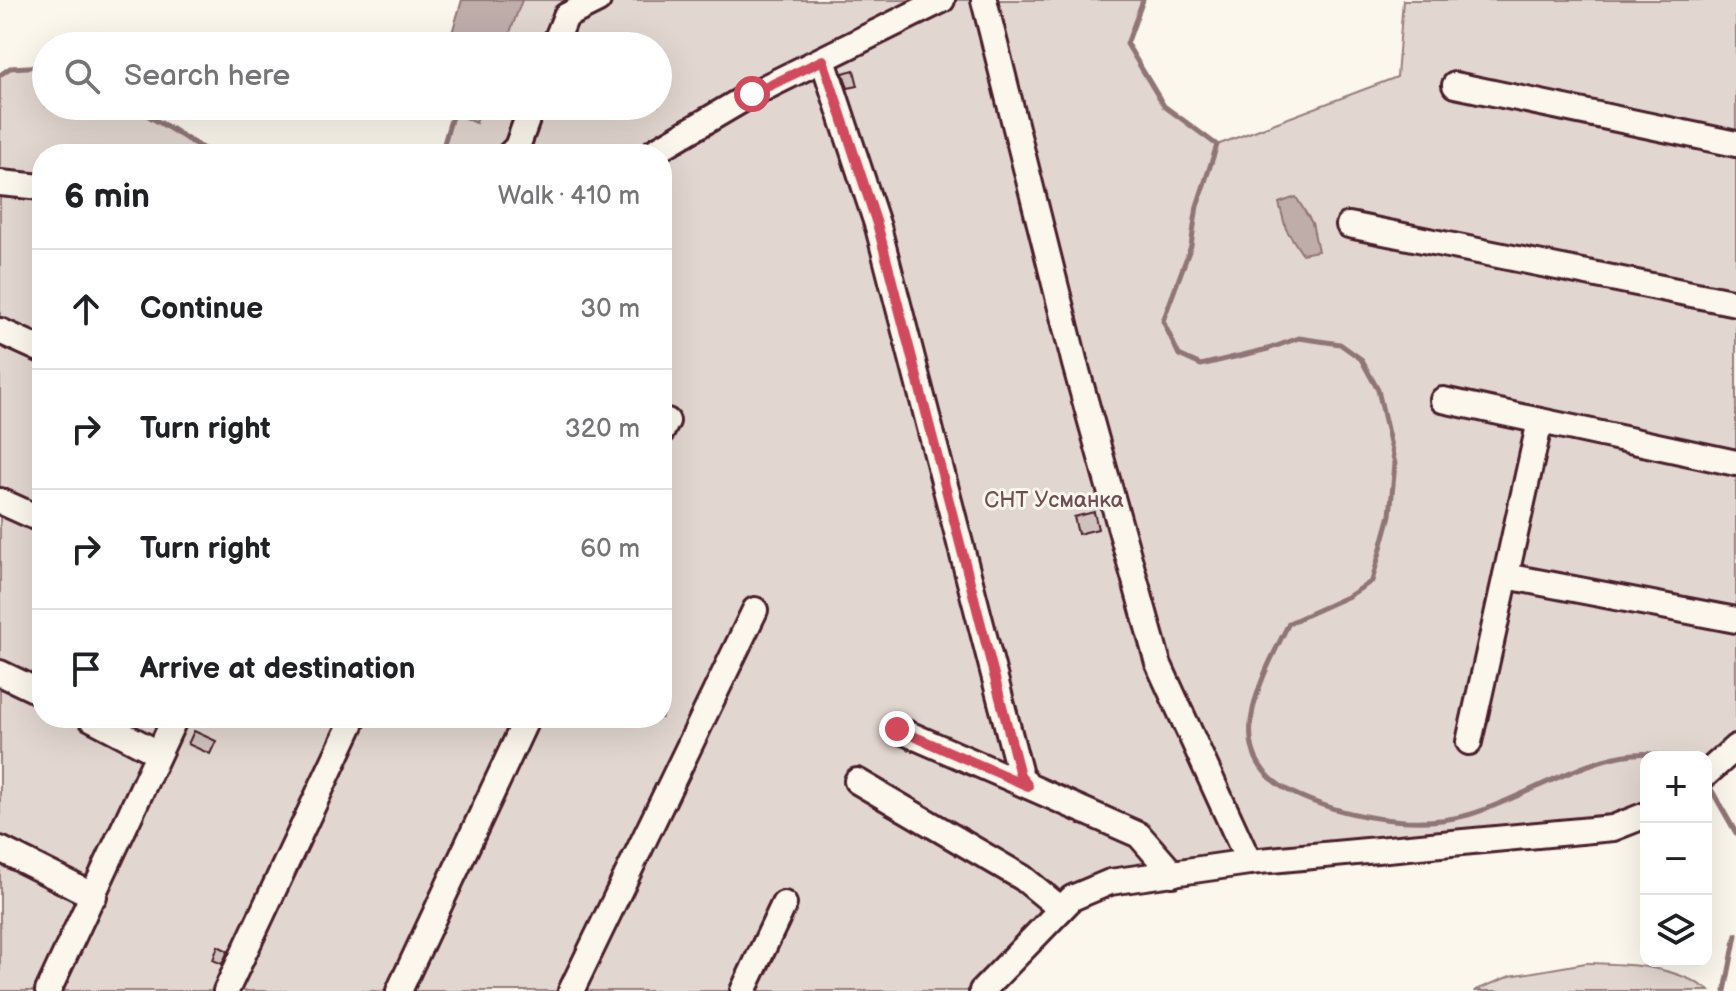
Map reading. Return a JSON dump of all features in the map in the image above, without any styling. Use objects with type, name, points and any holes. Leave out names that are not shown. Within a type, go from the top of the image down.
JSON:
[{"type":"street","points":[[560,32],[566,16],[598,0]]},
{"type":"street","points":[[667,144],[752,94],[942,0]]},
{"type":"street","points":[[984,0],[1071,349],[1158,663],[1249,862]]},
{"type":"street","points":[[823,60],[878,227],[989,661],[1020,775],[1028,786]]},
{"type":"street","points":[[1455,85],[1736,144]]},
{"type":"street","points":[[518,144],[527,120]]},
{"type":"street","points":[[0,183],[32,186]]},
{"type":"street","points":[[1349,225],[1736,303]]},
{"type":"street","points":[[0,331],[32,345]]},
{"type":"street","points":[[1443,400],[1736,463]]},
{"type":"street","points":[[1469,742],[1540,421]]},
{"type":"street","points":[[0,501],[32,515]]},
{"type":"street","points":[[1506,576],[1736,620]]},
{"type":"street","points":[[571,991],[755,610]]},
{"type":"street","points":[[0,673],[32,688]]},
{"type":"street","points":[[110,728],[158,753]]},
{"type":"street","points":[[48,991],[170,728]]},
{"type":"street","points":[[226,991],[349,728]]},
{"type":"street","points":[[399,991],[522,728]]},
{"type":"street","points":[[897,729],[1139,835],[1173,874]]},
{"type":"street","points":[[1712,769],[1736,747]]},
{"type":"street","points":[[857,781],[1023,878],[1061,909]]},
{"type":"street","points":[[982,991],[1072,898],[1110,882],[1249,862],[1613,828],[1640,817]]},
{"type":"street","points":[[0,849],[94,896]]},
{"type":"street","points":[[743,991],[784,904]]},
{"type":"green space","name":"СНТ Усманка","points":[[491,0],[1143,0],[1128,44],[1164,106],[1217,145],[1397,77],[1403,0],[1736,0],[1736,761],[1712,778],[1712,751],[1640,751],[1640,822],[1111,886],[1074,902],[989,991],[0,991],[0,75],[10,68],[32,67],[32,120],[158,120],[197,144],[32,144],[32,728],[672,728],[672,144],[444,144],[451,120],[672,120],[672,32],[479,32]]},
{"type":"green space","points":[[1586,963],[1635,965],[1681,976],[1710,991],[1474,991],[1510,976]]},
{"type":"shaded area","points":[[462,0],[522,0],[510,32],[452,32]]},
{"type":"shaded area","points":[[1296,197],[1312,223],[1318,251],[1302,254],[1286,229],[1279,203]]},
{"type":"building","points":[[854,70],[858,86],[848,88],[843,73]]},
{"type":"building","points":[[1094,512],[1098,529],[1078,534],[1074,517]]},
{"type":"building","points":[[194,731],[216,741],[210,754],[188,744]]},
{"type":"building","points":[[218,946],[228,951],[222,964],[213,960]]},
{"type":"waterway","points":[[1143,0],[1127,44],[1164,106],[1217,145],[1197,206],[1191,246],[1163,321],[1179,355],[1201,365],[1299,338],[1340,344],[1361,359],[1378,390],[1395,464],[1390,515],[1372,581],[1349,596],[1289,623],[1258,690],[1252,714],[1251,737],[1256,758],[1269,776],[1291,792],[1310,800],[1354,814],[1424,821],[1468,815],[1594,763],[1640,754]]},
{"type":"waterway","points":[[0,75],[10,68],[32,67]]},
{"type":"waterway","points":[[155,120],[195,144]]},
{"type":"waterway","points":[[444,144],[451,120]]},
{"type":"waterway","points":[[1712,791],[1736,833]]},
{"type":"waterway","points":[[1725,991],[1736,935]]},
{"type":"route","points":[[752,94],[823,60],[878,227],[1020,775],[1028,786],[897,729]]}]
